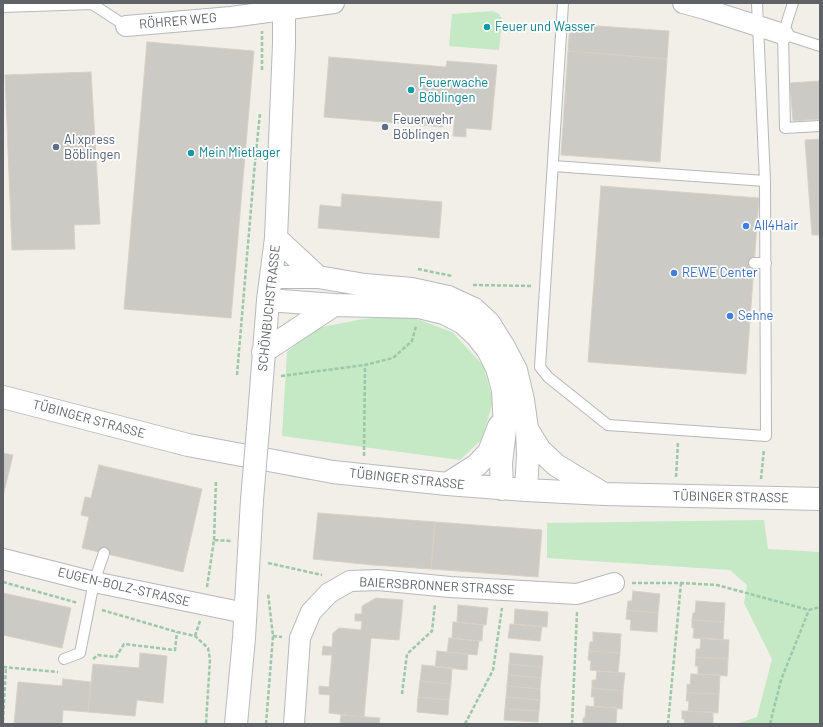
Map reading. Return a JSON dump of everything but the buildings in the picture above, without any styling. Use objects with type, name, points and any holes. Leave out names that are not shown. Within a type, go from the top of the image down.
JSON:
[{"type":"main road","name":"SCHÖNBUCHSTRASSE","points":[[236,724],[244,638],[252,500],[268,300],[276,238],[284,44],[284,7]]},
{"type":"main road","points":[[276,238],[318,277]]},
{"type":"main road","points":[[271,277],[318,277],[365,285],[412,289],[448,297],[474,309],[489,323],[516,370],[523,400],[527,429],[528,455],[526,490]]},
{"type":"main road","points":[[268,300],[334,305],[419,307],[444,313],[463,323],[477,336],[488,350],[497,368],[503,390],[505,430],[502,463],[502,488]]},
{"type":"main road","points":[[264,352],[334,305]]},
{"type":"main road","name":"TÜBINGER STRASSE","points":[[3,397],[188,445],[286,464],[362,475],[447,484],[526,490],[604,494],[820,499]]},
{"type":"main road","points":[[447,484],[477,466],[488,452],[504,414]]},
{"type":"main road","points":[[527,429],[540,450],[556,465],[604,494]]},
{"type":"street","name":"RÖHRER WEG","points":[[126,26],[231,17],[263,13],[284,7],[334,3]]},
{"type":"street","points":[[683,3],[783,34]]},
{"type":"street","name":"EUGEN-BOLZ-STRASSE","points":[[3,559],[94,582],[245,613]]},
{"type":"street","name":"BAIERSBRONNER STRASSE","points":[[294,724],[300,638],[311,612],[329,593],[350,582],[378,580],[437,586],[578,594],[614,583]]},
{"type":"lane","points":[[563,3],[540,367],[548,377],[608,425],[766,436],[765,181],[757,3]]},
{"type":"lane","points":[[793,3],[783,34],[785,128],[820,126]]},
{"type":"lane","name":"RÖHRER WEG","points":[[3,7],[92,4],[126,26]]},
{"type":"lane","points":[[783,34],[820,46]]},
{"type":"lane","points":[[553,166],[765,181]]},
{"type":"lane","points":[[754,263],[766,263]]},
{"type":"lane","points":[[64,659],[80,653],[94,582],[104,553]]},
{"type":"path","points":[[262,72],[263,13]]},
{"type":"path","points":[[237,375],[260,110]]},
{"type":"path","points":[[415,268],[423,269]]},
{"type":"path","points":[[472,285],[546,287]]},
{"type":"path","points":[[262,379],[365,365],[393,358],[412,341],[417,324]]},
{"type":"path","points":[[362,475],[365,449],[365,365]]},
{"type":"path","points":[[675,496],[678,430]]},
{"type":"path","points":[[760,498],[762,458],[766,436]]},
{"type":"path","points":[[195,636],[204,605],[214,540],[216,480]]},
{"type":"path","points":[[214,540],[233,542],[248,559],[350,582]]},
{"type":"path","points":[[3,582],[195,636],[208,648],[210,659],[206,724]]},
{"type":"path","points":[[614,583],[681,583],[717,585],[809,610],[820,608]]},
{"type":"path","points":[[668,724],[681,583]]},
{"type":"path","points":[[402,694],[407,654],[432,632],[437,586]]},
{"type":"path","points":[[465,724],[493,670],[504,590]]},
{"type":"path","points":[[266,724],[273,636],[267,591]]},
{"type":"path","points":[[572,724],[578,594]]},
{"type":"path","points":[[770,724],[781,680],[809,610]]},
{"type":"path","points":[[89,664],[98,655],[116,657],[124,644],[175,650],[177,632]]},
{"type":"path","points":[[3,721],[4,667],[65,673]]},
{"type":"green space","points":[[493,11],[499,14],[502,19],[499,50],[449,46],[452,14]]},
{"type":"green space","points":[[406,315],[452,332],[483,365],[493,401],[482,439],[460,460],[282,436],[287,352],[317,328],[363,319]]},
{"type":"green space","points":[[764,520],[768,549],[820,552],[820,724],[736,724],[757,717],[772,659],[744,603],[747,585],[730,570],[547,558],[547,523]]},
{"type":"place","name":"Feuer und Wasser","points":[[487,27]]},
{"type":"place","name":"Feuerwache Böblingen","points":[[411,90]]},
{"type":"place","name":"Feuerwehr Böblingen","points":[[385,127]]},
{"type":"place","name":"AI xpress Böblingen","points":[[56,147]]},
{"type":"place","name":"Mein Mietlager","points":[[191,153]]},
{"type":"place","name":"All4Hair","points":[[746,226]]},
{"type":"place","name":"REWE Center","points":[[674,273]]},
{"type":"place","name":"Sehne","points":[[730,316]]}]
